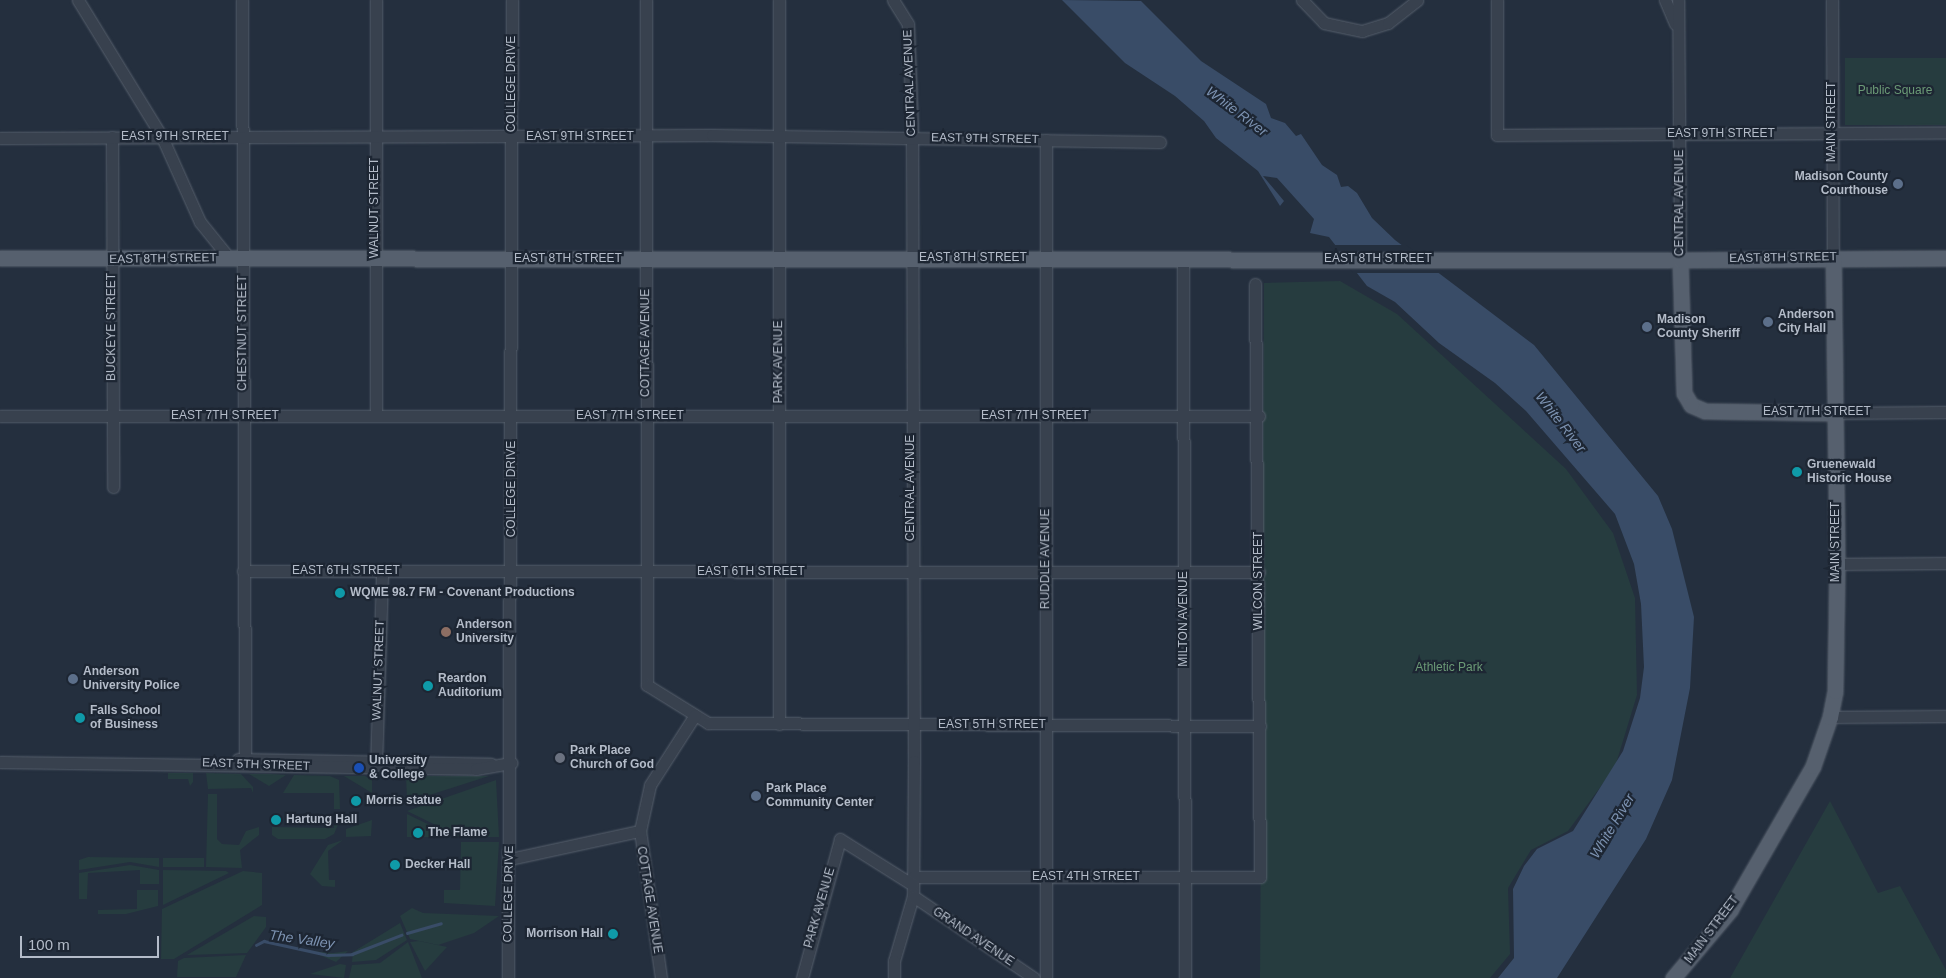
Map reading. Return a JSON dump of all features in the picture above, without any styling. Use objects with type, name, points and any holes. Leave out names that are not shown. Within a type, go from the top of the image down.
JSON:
[{"type":"main road","name":"EAST 8TH STREET","points":[[0,258],[1674,260],[1833,257],[1946,258]]},
{"type":"main road","name":"MAIN STREET","points":[[1673,978],[1730,910],[1813,766],[1830,717],[1835,691],[1837,564],[1833,257]]},
{"type":"main road","name":"CENTRAL AVENUE","points":[[1674,260],[1684,393],[1690,405]]},
{"type":"main road","name":"EAST 7TH STREET","points":[[1690,405],[1706,411],[1835,413]]},
{"type":"street","points":[[78,0],[162,138],[200,222],[236,258]]},
{"type":"street","name":"CHESTNUT STREET","points":[[242,0],[243,137],[236,258],[243,416],[245,756]]},
{"type":"street","name":"WALNUT STREET","points":[[376,0],[376,416]]},
{"type":"street","name":"COLLEGE DRIVE","points":[[508,978],[512,572],[512,0]]},
{"type":"street","name":"COTTAGE AVENUE","points":[[646,0],[647,685]]},
{"type":"street","name":"PARK AVENUE","points":[[779,0],[779,724]]},
{"type":"street","name":"CENTRAL AVENUE","points":[[893,0],[908,24],[912,138],[914,725],[913,886],[894,961],[894,978]]},
{"type":"street","points":[[1302,0],[1324,22],[1362,32],[1388,24],[1417,0]]},
{"type":"street","name":"EAST 9TH STREET","points":[[1497,0],[1497,135],[1946,133]]},
{"type":"street","points":[[1665,0],[1679,41]]},
{"type":"street","name":"CENTRAL AVENUE","points":[[1674,260],[1679,134],[1678,0]]},
{"type":"street","name":"MAIN STREET","points":[[1832,0],[1833,257]]},
{"type":"street","name":"EAST 9TH STREET","points":[[0,138],[778,136],[1160,142]]},
{"type":"street","name":"BUCKEYE STREET","points":[[112,138],[113,488]]},
{"type":"street","name":"RUDDLE AVENUE","points":[[1046,140],[1046,978]]},
{"type":"street","name":"MILTON AVENUE","points":[[1183,259],[1185,978]]},
{"type":"street","name":"WILCON STREET","points":[[1255,284],[1259,416],[1260,877]]},
{"type":"street","name":"EAST 7TH STREET","points":[[1835,413],[1946,412]]},
{"type":"street","name":"EAST 7TH STREET","points":[[0,416],[1259,416]]},
{"type":"street","points":[[1837,564],[1946,563]]},
{"type":"street","name":"EAST 6TH STREET","points":[[243,572],[1259,572]]},
{"type":"street","name":"WALNUT STREET","points":[[376,764],[378,634],[382,572]]},
{"type":"street","name":"EAST 5TH STREET","points":[[647,685],[708,723],[1260,726]]},
{"type":"street","name":"COTTAGE AVENUE","points":[[661,978],[640,831],[650,785],[695,716]]},
{"type":"street","points":[[1830,717],[1946,716]]},
{"type":"street","name":"EAST 5TH STREET","points":[[0,762],[176,761],[199,763],[376,764],[476,769],[493,764],[511,763]]},
{"type":"street","points":[[510,859],[640,831]]},
{"type":"street","name":"PARK AVENUE","points":[[802,978],[840,839]]},
{"type":"street","name":"GRAND AVENUE","points":[[840,839],[913,886],[1034,978]]},
{"type":"street","name":"EAST 4TH STREET","points":[[913,886],[1046,877],[1260,877]]},
{"type":"green space","name":"Public Square","points":[[1845,58],[1946,58],[1946,125],[1845,125]]},
{"type":"green space","name":"Athletic Park","points":[[1340,281],[1397,314],[1566,469],[1613,533],[1635,598],[1637,695],[1615,767],[1568,831],[1531,850],[1508,888],[1510,954],[1490,978],[1260,978],[1264,283]]},
{"type":"green space","points":[[168,773],[193,773],[193,782],[190,786],[188,779],[168,779]]},
{"type":"green space","points":[[206,773],[241,774],[253,787],[253,793],[251,788],[208,789]]},
{"type":"green space","points":[[249,774],[271,774],[286,775],[269,786]]},
{"type":"green space","points":[[294,775],[330,776],[339,780],[340,809],[334,809],[334,793],[283,793]]},
{"type":"green space","points":[[344,776],[365,776],[372,780],[372,793]]},
{"type":"green space","points":[[406,776],[489,776],[414,800],[407,799]]},
{"type":"green space","points":[[496,780],[499,837],[460,837],[407,811]]},
{"type":"green space","points":[[208,794],[217,794],[217,839],[222,844],[239,845],[246,831],[259,827],[259,835],[240,850],[242,868],[206,867]]},
{"type":"green space","points":[[1830,801],[1878,893],[1900,886],[1946,970],[1946,978],[1730,978]]},
{"type":"green space","points":[[334,813],[340,813],[340,820],[334,834],[325,839],[278,839],[272,835],[272,827],[334,828]]},
{"type":"green space","points":[[407,814],[448,834],[448,837],[407,837]]},
{"type":"green space","points":[[372,820],[371,836],[346,837],[346,829]]},
{"type":"green space","points":[[343,840],[328,851],[329,880],[335,880],[335,887],[322,886],[310,874],[328,845]]},
{"type":"green space","points":[[461,842],[499,842],[495,906],[444,903],[444,890],[460,890]]},
{"type":"green space","points":[[88,857],[159,858],[159,867],[130,862],[79,870],[79,860]]},
{"type":"green space","points":[[163,858],[204,858],[204,867],[163,867]]},
{"type":"green space","points":[[130,865],[159,870],[159,884],[140,884],[140,870],[88,873],[87,899],[79,899],[79,873]]},
{"type":"green space","points":[[163,870],[226,871],[229,873],[163,905]]},
{"type":"green space","points":[[243,871],[262,873],[262,905],[174,959],[161,959],[162,909]]},
{"type":"green space","points":[[137,890],[158,890],[158,906],[126,914],[98,914],[98,910],[137,909]]},
{"type":"green space","points":[[412,908],[423,913],[499,916],[474,933],[438,945],[410,939],[400,916]]},
{"type":"green space","points":[[254,916],[266,917],[266,927],[247,953],[187,955]]},
{"type":"green space","points":[[400,923],[407,940],[376,960],[352,962],[353,952]]},
{"type":"green space","points":[[419,941],[447,947],[425,971],[410,942]]},
{"type":"green space","points":[[408,942],[422,978],[349,978],[352,965],[380,963]]},
{"type":"green space","points":[[310,951],[333,953],[348,951],[336,962]]},
{"type":"green space","points":[[246,955],[236,977],[177,977],[178,961],[184,958]]},
{"type":"green space","points":[[340,964],[346,965],[344,978],[310,974]]},
{"type":"water","name":"White River","points":[[1062,0],[1141,1],[1201,61],[1266,104],[1271,118],[1285,123],[1296,136],[1301,134],[1322,165],[1337,175],[1341,187],[1348,186],[1357,193],[1372,218],[1395,240],[1534,345],[1658,496],[1672,529],[1694,617],[1690,688],[1672,780],[1646,839],[1557,978],[1498,978],[1514,958],[1513,889],[1524,866],[1537,849],[1573,831],[1623,751],[1640,698],[1644,667],[1641,604],[1634,564],[1615,514],[1526,411],[1495,383],[1439,343],[1395,302],[1367,286],[1329,237],[1310,233],[1314,219],[1277,178],[1263,176],[1284,201],[1280,206],[1258,171],[1216,138],[1204,121],[1175,96],[1125,63]]},
{"type":"pier","points":[[1329,245],[1406,245],[1445,273],[1353,273]]},
{"type":"waterway","name":"The Valley","points":[[407,933],[441,923]]},
{"type":"waterway","name":"The Valley","points":[[256,945],[264,941],[328,955],[352,954],[401,935]]},
{"type":"place","name":"Madison County Courthouse","points":[[1898,184]]},
{"type":"place","name":"Anderson City Hall","points":[[1768,322]]},
{"type":"place","name":"Madison County Sheriff","points":[[1647,327]]},
{"type":"place","name":"Gruenewald Historic House","points":[[1797,472]]},
{"type":"place","name":"WQME 98.7 FM - Covenant Productions","points":[[340,593]]},
{"type":"place","name":"Anderson University","points":[[446,632]]},
{"type":"place","name":"Anderson University Police","points":[[73,679]]},
{"type":"place","name":"Reardon Auditorium","points":[[428,686]]},
{"type":"place","name":"Falls School of Business","points":[[80,718]]},
{"type":"place","name":"Park Place Church of God","points":[[560,758]]},
{"type":"place","name":"University & College","points":[[359,768]]},
{"type":"place","name":"Park Place Community Center","points":[[756,796]]},
{"type":"place","name":"Morris statue","points":[[356,801]]},
{"type":"place","name":"Hartung Hall","points":[[276,820]]},
{"type":"place","name":"The Flame","points":[[418,833]]},
{"type":"place","name":"Decker Hall","points":[[395,865]]},
{"type":"place","name":"Morrison Hall","points":[[613,934]]}]
